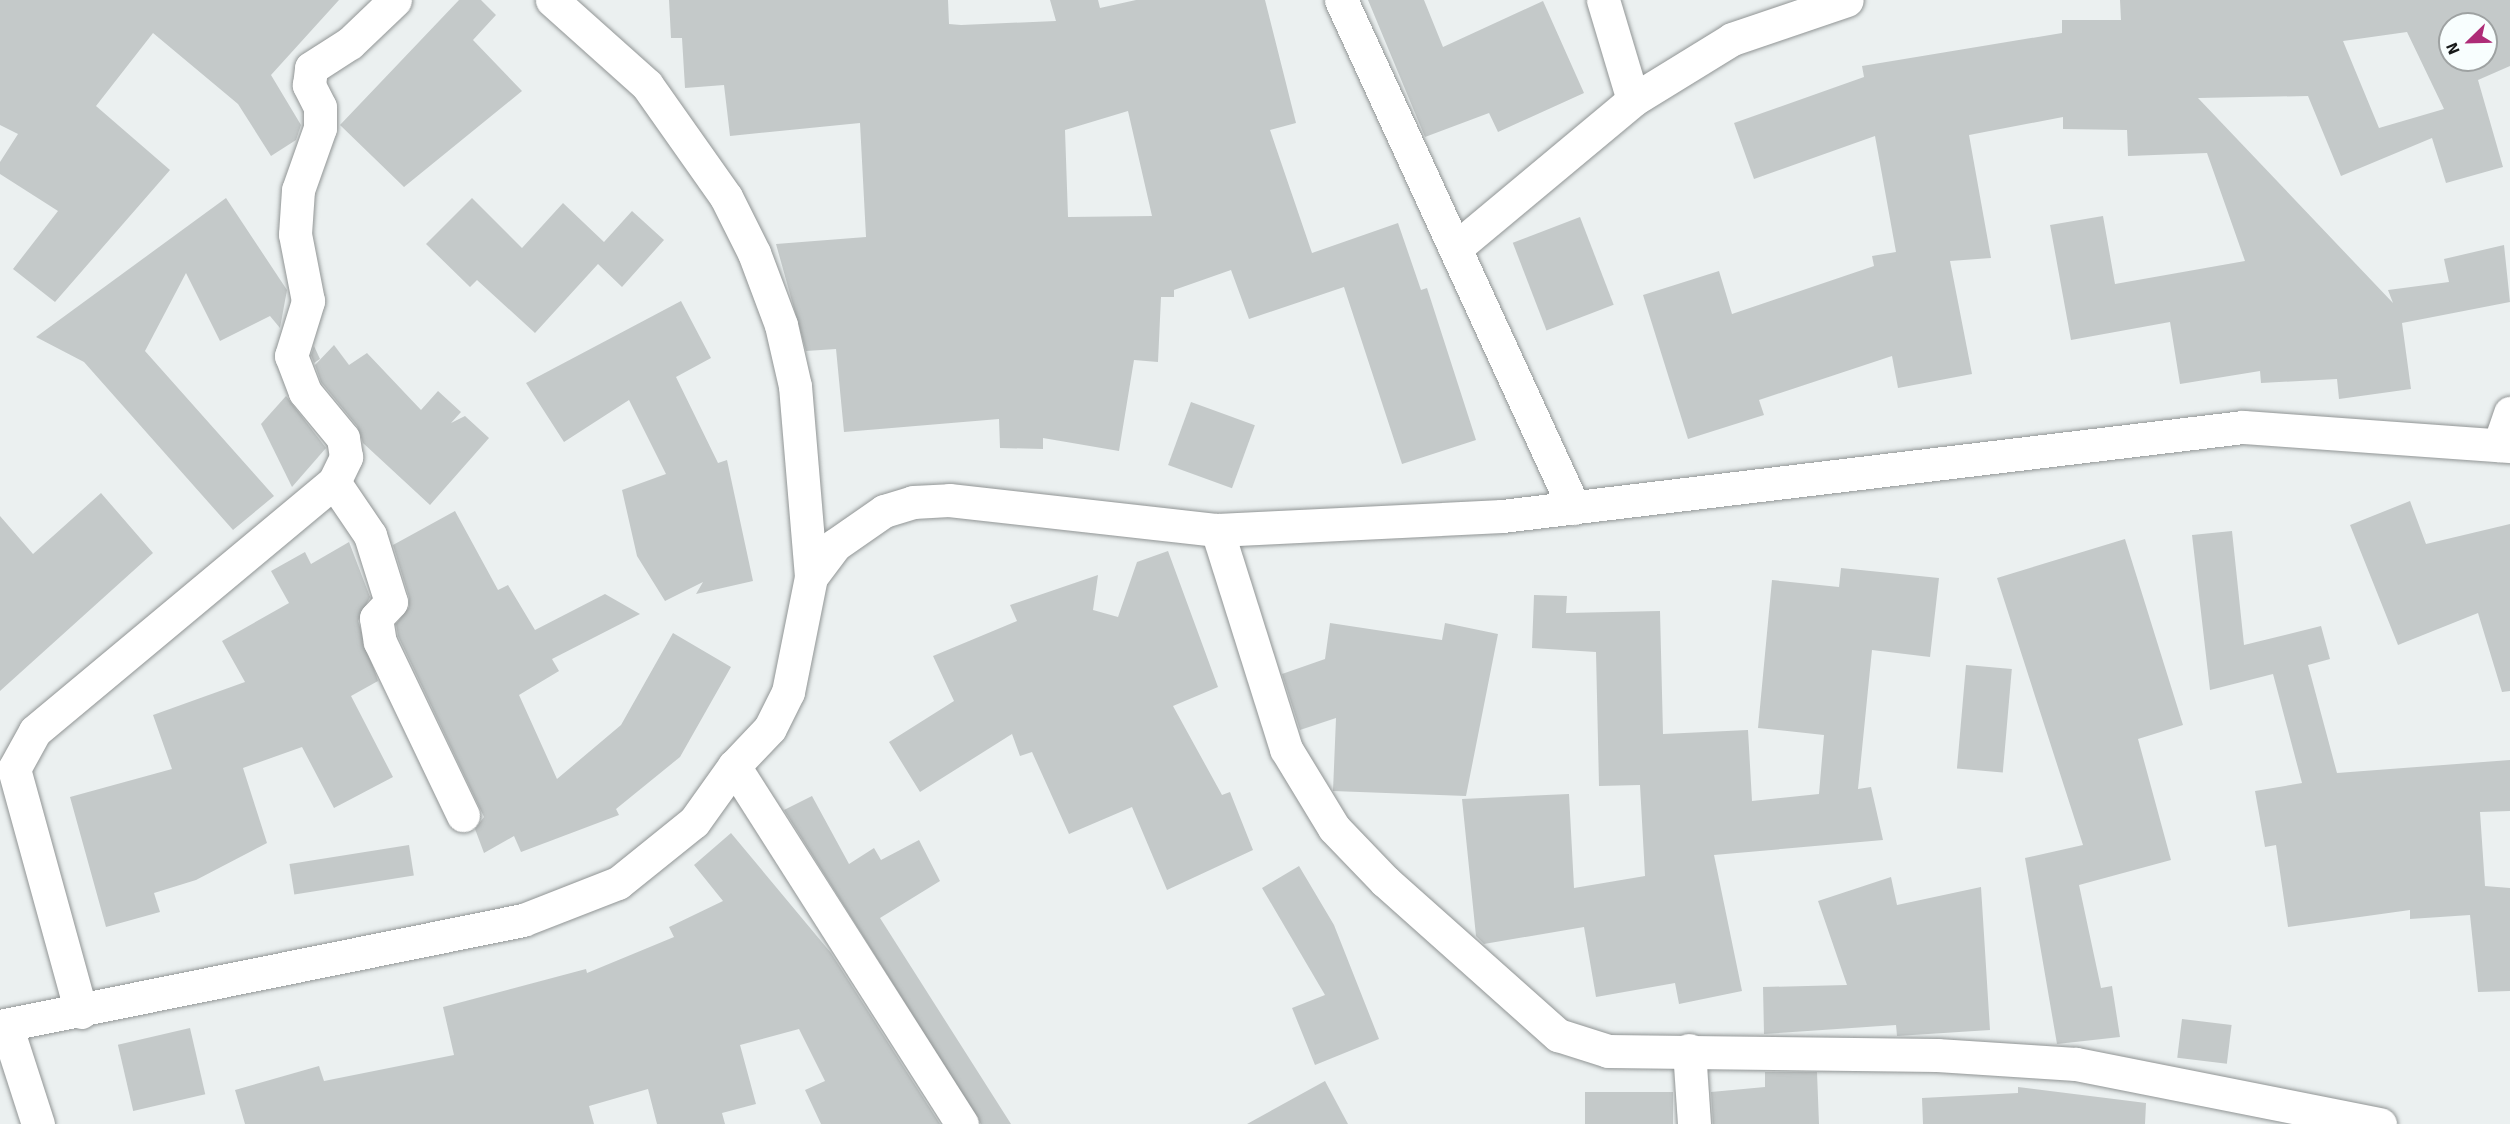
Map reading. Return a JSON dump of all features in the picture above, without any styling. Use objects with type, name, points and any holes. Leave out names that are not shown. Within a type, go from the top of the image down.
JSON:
[{"type":"street","points":[[81,1012],[18,792],[14,769],[22,748],[35,730],[334,482],[346,457],[343,438],[305,392],[291,356],[308,301],[295,234],[298,190],[320,128],[320,107],[309,85],[311,68],[350,43],[395,0]]},
{"type":"street","points":[[38,1124],[3,1026],[81,1012],[523,920],[618,883],[694,822],[734,766],[770,728],[788,692],[811,577],[795,386],[781,325],[754,253],[726,197],[647,85],[552,0]]},
{"type":"street","points":[[1341,0],[1458,246],[1574,508]]},
{"type":"street","points":[[1603,0],[1633,100]]},
{"type":"street","points":[[1458,246],[1633,100],[1732,39],[1847,0]]},
{"type":"street","points":[[811,577],[835,545],[858,527],[913,502],[973,502],[1217,530],[1574,508],[2243,427],[2505,446],[2510,413]]},
{"type":"street","points":[[334,482],[370,535],[391,602],[376,618],[380,642],[463,815]]},
{"type":"street","points":[[1217,530],[1286,749],[1334,828],[1384,881],[1558,1035],[1608,1051],[1689,1050],[1937,1055],[2076,1064],[2267,1113],[2380,1124]]},
{"type":"street","points":[[734,766],[962,1124]]},
{"type":"street","points":[[1689,1050],[1694,1124]]},
{"type":"building","points":[[0,0],[339,0],[271,75],[301,125],[296,140],[271,156],[238,104],[153,33],[96,106],[170,170],[55,302],[13,269],[58,211],[0,174],[0,162],[18,134],[0,125]]},
{"type":"building","points":[[459,0],[481,0],[496,15],[473,40],[522,91],[404,187],[340,125]]},
{"type":"building","points":[[669,0],[948,0],[949,24],[961,25],[1056,21],[1050,0],[1098,0],[1100,8],[1136,0],[1265,0],[1296,123],[1270,130],[1312,253],[1398,223],[1421,290],[1427,288],[1476,440],[1402,464],[1344,287],[1249,319],[1231,270],[1174,290],[1174,297],[1161,297],[1158,362],[1134,360],[1119,451],[1043,438],[1043,449],[1000,448],[999,419],[844,432],[836,349],[806,351],[776,244],[866,237],[860,123],[730,136],[724,85],[685,88],[682,38],[671,38]],"holes":[[[1128,111],[1152,216],[1068,217],[1065,130]]]},
{"type":"building","points":[[1368,0],[1424,0],[1443,47],[1543,1],[1584,93],[1498,132],[1489,113],[1425,137]]},
{"type":"building","points":[[2120,0],[2510,0],[2510,66],[2498,71],[2498,12],[2438,12],[2438,72],[2496,72],[2478,80],[2503,167],[2446,183],[2432,138],[2341,176],[2308,96],[2198,98],[2393,303],[2388,290],[2449,282],[2444,259],[2504,245],[2510,302],[2402,323],[2411,389],[2339,399],[2337,379],[2261,383],[2260,371],[2180,384],[2170,322],[2071,340],[2050,225],[2103,216],[2115,284],[2245,261],[2207,153],[2128,156],[2127,130],[2063,129],[2063,117],[1969,135],[1991,258],[1950,261],[1972,374],[1898,388],[1892,356],[1759,400],[1764,415],[1688,439],[1643,295],[1719,271],[1732,314],[1874,266],[1872,256],[1896,252],[1875,136],[1754,179],[1734,123],[1864,77],[1862,66],[2062,33],[2062,20],[2121,20]],"holes":[[[2407,32],[2444,109],[2379,128],[2343,41]]]},
{"type":"building","points":[[226,198],[287,290],[280,328],[270,316],[220,341],[186,273],[145,351],[274,496],[233,530],[84,362],[36,337]]},
{"type":"building","points":[[472,198],[522,248],[563,203],[604,242],[632,211],[664,240],[622,287],[598,264],[535,333],[477,280],[470,287],[426,244]]},
{"type":"building","points":[[1580,217],[1614,305],[1546,331],[1513,243]]},
{"type":"building","points":[[681,301],[711,358],[676,377],[718,463],[727,460],[753,581],[696,594],[703,582],[665,601],[637,556],[622,490],[666,474],[629,400],[564,442],[526,383]]},
{"type":"building","points":[[334,345],[349,365],[367,353],[421,410],[438,391],[461,412],[451,423],[465,416],[489,438],[430,505],[363,443],[357,426],[321,382],[315,365]]},
{"type":"building","points":[[314,346],[320,359],[314,363],[311,355]]},
{"type":"building","points":[[286,396],[326,448],[292,487],[261,424]]},
{"type":"building","points":[[1191,402],[1255,425],[1232,488],[1168,465]]},
{"type":"building","points":[[101,493],[153,553],[0,691],[0,516],[33,554]]},
{"type":"building","points":[[2410,501],[2426,544],[2510,524],[2510,691],[2502,692],[2478,613],[2398,645],[2350,525]]},
{"type":"building","points":[[455,511],[498,590],[508,585],[535,630],[605,594],[640,614],[552,659],[559,671],[519,695],[557,779],[621,725],[673,633],[731,667],[680,757],[616,809],[619,815],[521,852],[514,836],[484,853],[475,829],[484,817],[398,636],[396,624],[409,607],[409,597],[393,545]]},
{"type":"building","points":[[2232,531],[2244,645],[2321,626],[2330,659],[2308,665],[2337,773],[2510,760],[2510,811],[2480,812],[2485,886],[2510,888],[2510,991],[2478,992],[2470,915],[2410,919],[2410,910],[2288,927],[2276,845],[2265,847],[2255,791],[2302,783],[2273,674],[2210,690],[2192,535]]},
{"type":"building","points":[[2125,539],[2183,725],[2138,739],[2171,860],[2079,885],[2101,988],[2112,986],[2120,1037],[2057,1044],[2025,858],[2083,845],[1997,578]]},
{"type":"building","points":[[349,542],[370,597],[358,621],[378,681],[351,696],[393,777],[334,808],[302,747],[243,768],[267,843],[196,880],[154,893],[160,912],[106,927],[70,797],[172,769],[153,715],[245,682],[222,641],[289,603],[271,571],[305,552],[311,564]]},
{"type":"building","points":[[1168,551],[1218,687],[1173,706],[1222,795],[1230,792],[1253,850],[1167,890],[1132,807],[1069,834],[1032,752],[1020,756],[1012,734],[920,792],[889,742],[954,701],[933,656],[1017,621],[1010,605],[1098,575],[1093,610],[1118,617],[1137,562]]},
{"type":"building","points":[[1841,568],[1939,578],[1930,657],[1872,650],[1858,789],[1871,787],[1883,840],[1714,855],[1742,991],[1679,1004],[1675,983],[1596,997],[1584,927],[1484,944],[1476,936],[1462,799],[1569,794],[1574,888],[1645,876],[1640,785],[1599,786],[1596,652],[1532,648],[1534,595],[1567,596],[1566,613],[1660,611],[1663,734],[1748,730],[1752,801],[1819,794],[1824,735],[1758,728],[1772,580],[1839,587]]},
{"type":"building","points":[[1330,623],[1442,640],[1445,623],[1498,634],[1466,796],[1333,791],[1336,718],[1300,730],[1282,674],[1325,659]]},
{"type":"building","points":[[1966,665],[2012,669],[2003,773],[1957,769]]},
{"type":"building","points":[[812,796],[849,864],[874,848],[881,860],[919,840],[940,881],[880,918],[1011,1124],[981,1124],[784,810]]},
{"type":"building","points":[[731,833],[831,953],[940,1124],[821,1124],[805,1090],[825,1081],[799,1029],[740,1045],[756,1104],[722,1113],[725,1124],[657,1124],[648,1089],[589,1106],[594,1124],[245,1124],[235,1090],[319,1066],[324,1081],[454,1055],[443,1007],[586,969],[587,973],[674,937],[669,927],[723,901],[694,865]]},
{"type":"building","points":[[409,845],[414,876],[294,895],[289,864]]},
{"type":"building","points":[[1299,866],[1334,925],[1379,1039],[1315,1065],[1292,1008],[1325,995],[1262,888]]},
{"type":"building","points":[[1891,877],[1897,905],[1981,887],[1990,1030],[1897,1036],[1896,1025],[1764,1034],[1763,987],[1847,985],[1818,901]]},
{"type":"building","points":[[2182,1019],[2232,1025],[2227,1064],[2177,1058]]},
{"type":"building","points":[[190,1028],[205,1094],[133,1111],[118,1045]]},
{"type":"building","points":[[1765,1072],[1817,1072],[1819,1124],[1713,1124],[1711,1092],[1765,1087]]},
{"type":"building","points":[[1325,1081],[1348,1124],[1247,1124]]},
{"type":"building","points":[[2018,1087],[2146,1103],[2145,1124],[1923,1124],[1922,1098],[2018,1093]]},
{"type":"building","points":[[1585,1092],[1673,1092],[1673,1124],[1585,1124]]}]
